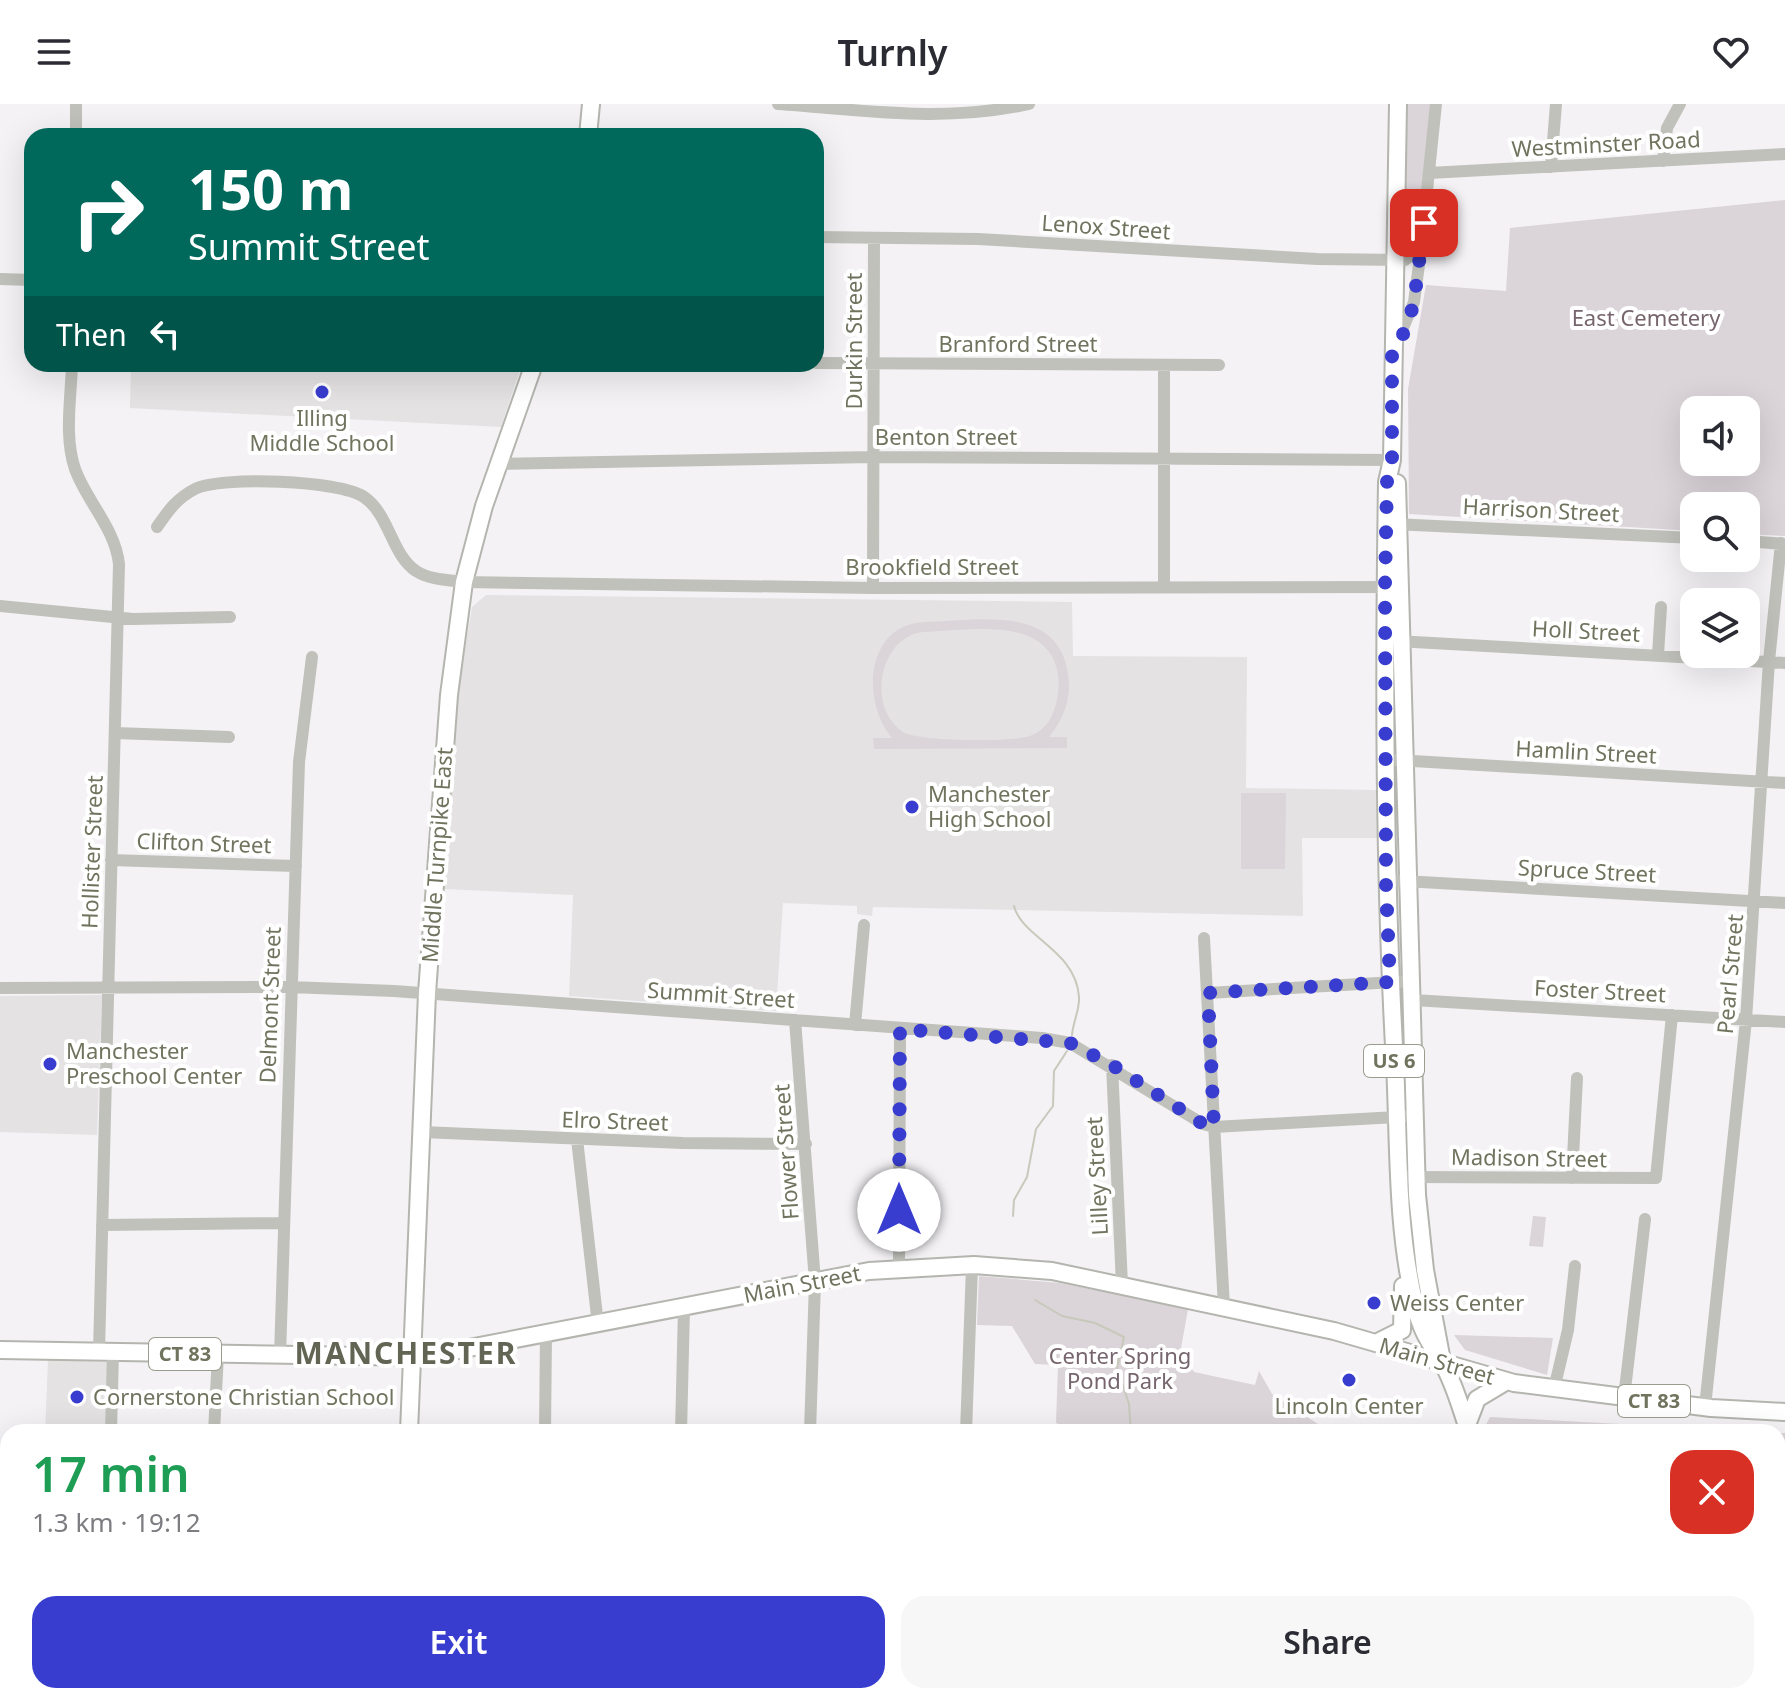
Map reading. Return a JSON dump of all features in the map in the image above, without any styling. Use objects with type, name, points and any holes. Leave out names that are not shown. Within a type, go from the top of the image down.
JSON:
[{"type":"main road","points":[[589,128],[591,104]]},
{"type":"main road","name":"US 6","points":[[1398,104],[1392,460],[1387,482],[1392,524],[1393,587],[1402,641],[1415,1116],[1409,1177]]},
{"type":"main road","name":"Middle Turnpike East","points":[[409,1424],[427,993],[449,695],[464,582],[531,372]]},
{"type":"main road","name":"US 6","points":[[1393,587],[1385,640],[1385,759],[1386,880],[1397,1117],[1409,1177],[1424,1334],[1442,1363],[1466,1424]]},
{"type":"main road","points":[[1376,1343],[1396,1336],[1403,1327],[1415,1254]]},
{"type":"main road","name":"Main Street","points":[[0,1350],[411,1358],[899,1267],[972,1266],[1043,1270],[1122,1285],[1376,1343],[1507,1381],[1624,1398],[1785,1412]]},
{"type":"main road","points":[[1470,1424],[1478,1398],[1507,1381]]},
{"type":"street","points":[[76,104],[76,128]]},
{"type":"street","points":[[778,104],[939,116],[977,115],[1023,105]]},
{"type":"street","points":[[1392,354],[1411,315],[1436,104]]},
{"type":"street","points":[[1551,167],[1556,104]]},
{"type":"street","points":[[1663,161],[1667,128],[1680,104]]},
{"type":"street","name":"Westminster Road","points":[[1429,173],[1785,154]]},
{"type":"street","name":"Lenox Street","points":[[824,237],[978,239],[1304,259],[1394,260]]},
{"type":"street","name":"Durkin Street","points":[[873,588],[874,238]]},
{"type":"street","points":[[1394,260],[1414,257],[1421,248]]},
{"type":"street","points":[[0,279],[24,280]]},
{"type":"street","name":"Branford Street","points":[[824,363],[1219,365]]},
{"type":"street","points":[[1164,365],[1164,585]]},
{"type":"street","name":"Hollister Street","points":[[72,372],[70,453],[77,473],[118,549],[102,1225],[110,1424]]},
{"type":"street","name":"Benton Street","points":[[500,464],[873,457],[1392,460]]},
{"type":"street","name":"Brookfield Street","points":[[157,527],[174,502],[197,488],[221,481],[333,487],[363,496],[381,515],[406,562],[416,571],[464,582],[873,588],[1164,585],[1393,587]]},
{"type":"street","name":"Harrison Street","points":[[1392,524],[1680,537]]},
{"type":"street","points":[[1760,542],[1783,544]]},
{"type":"street","name":"Pearl Street","points":[[1705,1407],[1746,1020],[1769,661],[1783,544]]},
{"type":"street","points":[[0,606],[118,617],[230,617]]},
{"type":"street","points":[[1658,655],[1661,607]]},
{"type":"street","name":"Holl Street","points":[[1385,640],[1785,663]]},
{"type":"street","name":"Delmont Street","points":[[280,1356],[299,762],[312,657]]},
{"type":"street","points":[[115,733],[229,737]]},
{"type":"street","name":"Hamlin Street","points":[[1385,759],[1785,783]]},
{"type":"street","name":"Clifton Street","points":[[111,860],[296,866]]},
{"type":"street","name":"Spruce Street","points":[[1386,880],[1785,903]]},
{"type":"street","points":[[855,1025],[864,925]]},
{"type":"street","points":[[1204,938],[1224,1307]]},
{"type":"street","points":[[1208,993],[1412,981]]},
{"type":"street","name":"Summit Street","points":[[0,988],[290,987],[427,993],[1067,1042],[1112,1065],[1203,1124],[1214,1127]]},
{"type":"street","name":"Foster Street","points":[[1413,1000],[1785,1022]]},
{"type":"street","name":"Madison Street","points":[[1409,1177],[1656,1178],[1672,1015]]},
{"type":"street","name":"Flower Street","points":[[795,1020],[815,1282],[810,1424]]},
{"type":"street","points":[[899,1267],[900,1029]]},
{"type":"street","name":"Lilley Street","points":[[1112,1065],[1122,1285]]},
{"type":"street","points":[[1572,1178],[1577,1078]]},
{"type":"street","points":[[1214,1127],[1415,1116]]},
{"type":"street","name":"Elro Street","points":[[422,1132],[806,1144]]},
{"type":"street","points":[[577,1139],[598,1325]]},
{"type":"street","points":[[1624,1398],[1645,1219]]},
{"type":"street","points":[[102,1225],[283,1223]]},
{"type":"street","points":[[966,1424],[972,1266]]},
{"type":"street","points":[[1554,1389],[1568,1330],[1575,1266]]},
{"type":"street","points":[[681,1424],[684,1308]]},
{"type":"street","points":[[545,1424],[546,1335]]},
{"type":"street","points":[[214,1424],[218,1354]]},
{"type":"shaded area","name":"Illing Middle School","points":[[131,372],[519,372],[501,427],[130,408]]},
{"type":"shaded area","name":"Manchester High School","points":[[486,595],[1072,602],[1073,656],[1247,657],[1246,788],[1376,790],[1377,838],[1302,838],[1303,916],[873,907],[872,916],[857,914],[857,906],[783,903],[776,1011],[569,996],[573,895],[444,889],[446,817],[459,684],[472,607]]},
{"type":"shaded area","name":"Manchester Preschool Center","points":[[102,995],[97,1135],[0,1132],[0,996]]},
{"type":"shaded area","name":"Cornerstone Christian School","points":[[48,1360],[109,1362],[107,1424],[45,1424]]},
{"type":"green space","points":[[1406,104],[1431,104],[1415,246],[1409,251],[1402,248]]},
{"type":"green space","name":"East Cemetery","points":[[1785,200],[1785,536],[1760,535],[1760,492],[1680,492],[1680,530],[1409,514],[1408,389],[1426,285],[1506,291],[1510,228]]},
{"type":"green space","points":[[990,619],[1032,626],[1049,636],[1061,651],[1069,691],[1066,707],[1049,737],[1067,737],[1067,748],[874,749],[873,738],[892,738],[882,723],[876,705],[874,668],[890,636],[904,626]],"holes":[[[1004,630],[1039,642],[1051,655],[1059,680],[1056,704],[1049,721],[1038,732],[1020,738],[945,739],[903,732],[891,721],[884,707],[881,691],[883,675],[896,646],[908,637],[923,632]]]},
{"type":"green space","points":[[1241,793],[1286,793],[1285,869],[1241,869]]},
{"type":"green space","points":[[1533,1216],[1546,1217],[1543,1247],[1529,1246]]},
{"type":"green space","name":"Center Spring Pond Park","points":[[979,1276],[1060,1283],[1188,1309],[1180,1354],[1194,1372],[1255,1385],[1259,1371],[1272,1394],[1318,1424],[1058,1424],[1058,1365],[1035,1364],[1012,1326],[977,1325]]},
{"type":"green space","points":[[1454,1335],[1553,1338],[1547,1375],[1465,1350]]},
{"type":"green space","points":[[1490,1417],[1618,1424],[1486,1424]]},
{"type":"waterway","points":[[1014,906],[1027,927],[1069,967],[1076,981],[1079,1002],[1072,1035]]},
{"type":"waterway","points":[[1013,1216],[1014,1200],[1027,1177],[1036,1129],[1053,1106],[1054,1071],[1067,1051]]},
{"type":"waterway","points":[[1035,1300],[1062,1316],[1095,1323],[1124,1337],[1117,1368],[1129,1404],[1130,1424]]},
{"type":"place","name":"Illing Middle School","points":[[322,392]]},
{"type":"place","name":"Manchester High School","points":[[912,807]]},
{"type":"place","name":"Manchester Preschool Center","points":[[50,1064]]},
{"type":"place","name":"Weiss Center","points":[[1374,1303]]},
{"type":"place","name":"Lincoln Center","points":[[1349,1380]]},
{"type":"place","name":"Cornerstone Christian School","points":[[77,1397]]},
{"type":"district","name":"MANCHESTER","points":[[406,1354]]},
{"type":"route","points":[[899,1210],[900,1029],[1042,1038],[1070,1043],[1112,1065],[1203,1124],[1214,1127],[1208,993],[1390,982],[1386,886],[1385,587],[1387,482],[1392,460],[1392,354],[1407,327],[1414,302],[1424,223]]}]
